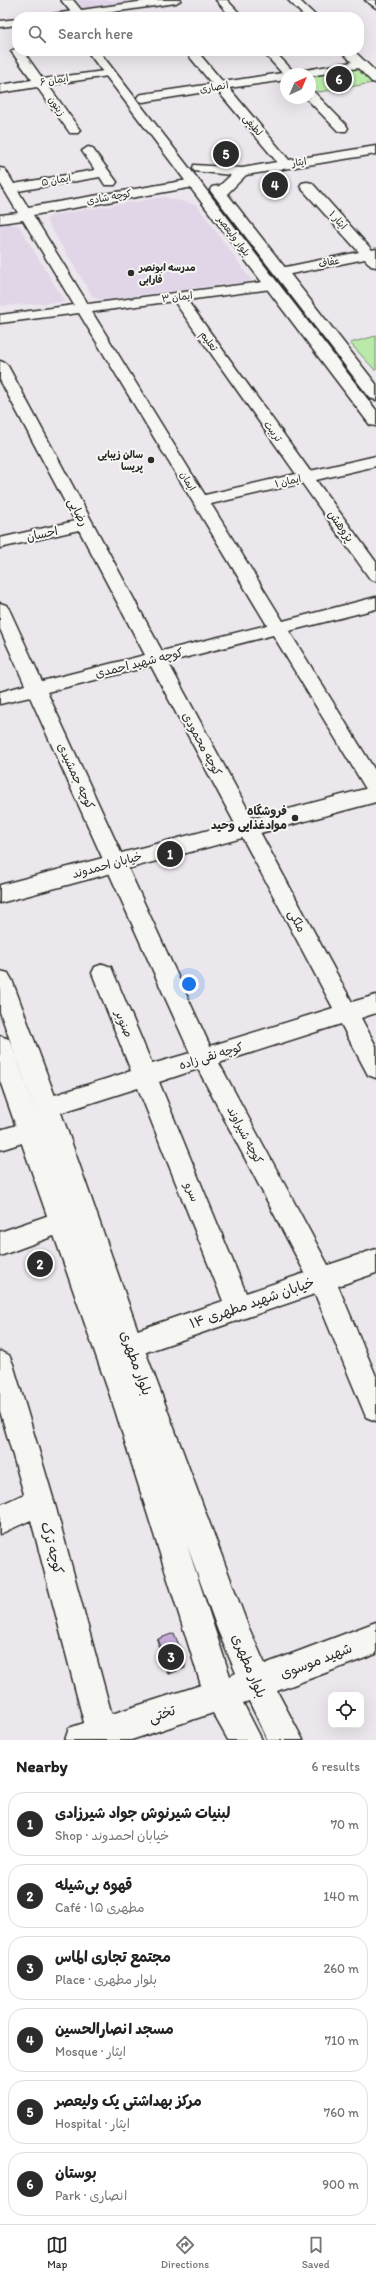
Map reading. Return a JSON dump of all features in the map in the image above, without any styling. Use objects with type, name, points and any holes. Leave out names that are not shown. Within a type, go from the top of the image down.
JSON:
[{"type":"main road","points":[[54,0],[68,12]]},
{"type":"main road","points":[[66,0],[71,12]]},
{"type":"main road","name":"بلوار ولیعصر","points":[[97,56],[376,420]]},
{"type":"main road","name":"بلوار ولیعصر","points":[[111,56],[220,193],[376,395]]},
{"type":"main road","points":[[271,285],[281,272]]},
{"type":"main road","name":"خیابان احمدوند","points":[[0,894],[376,794]]},
{"type":"main road","name":"بلوار مطهری","points":[[0,980],[129,1345],[234,1631],[269,1711],[287,1740]]},
{"type":"main road","name":"بلوار مطهری","points":[[2,1060],[30,1131],[61,1222],[129,1410],[220,1694],[246,1740]]},
{"type":"main road","name":"شهید موسوی","points":[[220,1694],[256,1683],[376,1638]]},
{"type":"main road","name":"تختی","points":[[91,1737],[220,1694]]},
{"type":"street","points":[[105,12],[152,6],[176,0]]},
{"type":"street","points":[[221,0],[232,12]]},
{"type":"street","points":[[293,0],[306,12]]},
{"type":"street","points":[[370,0],[376,5]]},
{"type":"street","points":[[0,24],[12,23]]},
{"type":"street","name":"زیتون","points":[[21,56],[74,130]]},
{"type":"street","name":"لطیفی","points":[[195,56],[286,165]]},
{"type":"street","points":[[273,56],[284,68]]},
{"type":"street","points":[[352,56],[376,79]]},
{"type":"street","points":[[316,71],[361,64]]},
{"type":"street","name":"ایمان ۶","points":[[0,89],[108,72]]},
{"type":"street","name":"انصاری","points":[[143,98],[280,77]]},
{"type":"street","points":[[316,101],[342,128]]},
{"type":"street","name":"ایثار","points":[[199,168],[242,172],[376,150]]},
{"type":"street","points":[[88,151],[119,196]]},
{"type":"street","name":"ایمان","points":[[0,172],[376,789]]},
{"type":"street","name":"ایمان ۵","points":[[10,189],[103,172]]},
{"type":"street","points":[[220,193],[242,172]]},
{"type":"street","name":"کوچه شادی","points":[[0,219],[194,183]]},
{"type":"street","name":"ایثار ۱","points":[[307,186],[374,257]]},
{"type":"street","name":"عفاف","points":[[281,272],[374,257]]},
{"type":"street","name":"ایمان ۳","points":[[0,319],[271,285]]},
{"type":"street","name":"تعلیم","points":[[178,297],[240,385]]},
{"type":"street","name":"رضایی","points":[[0,366],[157,658]]},
{"type":"street","name":"تربیت","points":[[240,385],[307,477]]},
{"type":"street","name":"ایمان ۱","points":[[200,501],[376,461]]},
{"type":"street","name":"پژوهش","points":[[307,477],[376,575]]},
{"type":"street","name":"احسان","points":[[0,543],[85,524]]},
{"type":"street","name":"کوچه شهید احمدی","points":[[0,698],[376,603]]},
{"type":"street","name":"کوچه جمشیدی","points":[[0,609],[116,862]]},
{"type":"street","name":"کوچه محمودی","points":[[157,658],[248,829]]},
{"type":"street","name":"ملکی","points":[[248,829],[376,1068]]},
{"type":"street","name":"کوچه شیراوند","points":[[116,862],[204,1058],[322,1279],[376,1408]]},
{"type":"street","name":"صنوبر","points":[[103,973],[145,1076]]},
{"type":"street","name":"کوچه نقی زاده","points":[[46,1107],[376,1004]]},
{"type":"street","name":"سرو","points":[[145,1076],[239,1308]]},
{"type":"street","points":[[0,1140],[30,1131]]},
{"type":"street","points":[[0,1244],[61,1222]]},
{"type":"street","name":"خیابان شهید مطهری ۱۴","points":[[129,1345],[376,1261]]},
{"type":"street","name":"کوچه ترک","points":[[0,1364],[40,1501],[91,1737]]},
{"type":"street","points":[[0,1520],[40,1501]]},
{"type":"shaded area","points":[[76,0],[132,0],[134,2],[89,10],[83,9]]},
{"type":"shaded area","points":[[164,197],[197,205],[252,281],[101,300],[93,297],[46,220],[51,216]]},
{"type":"shaded area","points":[[9,223],[19,226],[65,302],[0,306],[0,225]]},
{"type":"green space","points":[[357,68],[373,83],[319,92],[316,89],[316,74]]},
{"type":"green space","points":[[376,336],[376,370],[375,370],[350,343]]},
{"type":"building","points":[[174,1633],[185,1660],[168,1666],[158,1639]]},
{"type":"place","name":"بوستان","points":[[339,79]]},
{"type":"place","name":"مرکز بهداشتی یک ولیعصر","points":[[226,154]]},
{"type":"place","name":"مسجد انصارالحسین","points":[[275,185]]},
{"type":"place","name":"مدرسه ابونصر فارابی","points":[[131,273]]},
{"type":"place","name":"سالن زیبایی پریسا","points":[[151,460]]},
{"type":"place","name":"فروشگاه موادغذایی وحید","points":[[295,818]]},
{"type":"place","name":"لبنیات شیرنوش جواد شیرزادی","points":[[170,854]]},
{"type":"place","name":"قهوه بی‌شیله","points":[[40,1264]]},
{"type":"place","name":"مجتمع تجاری الماس","points":[[171,1657]]}]
